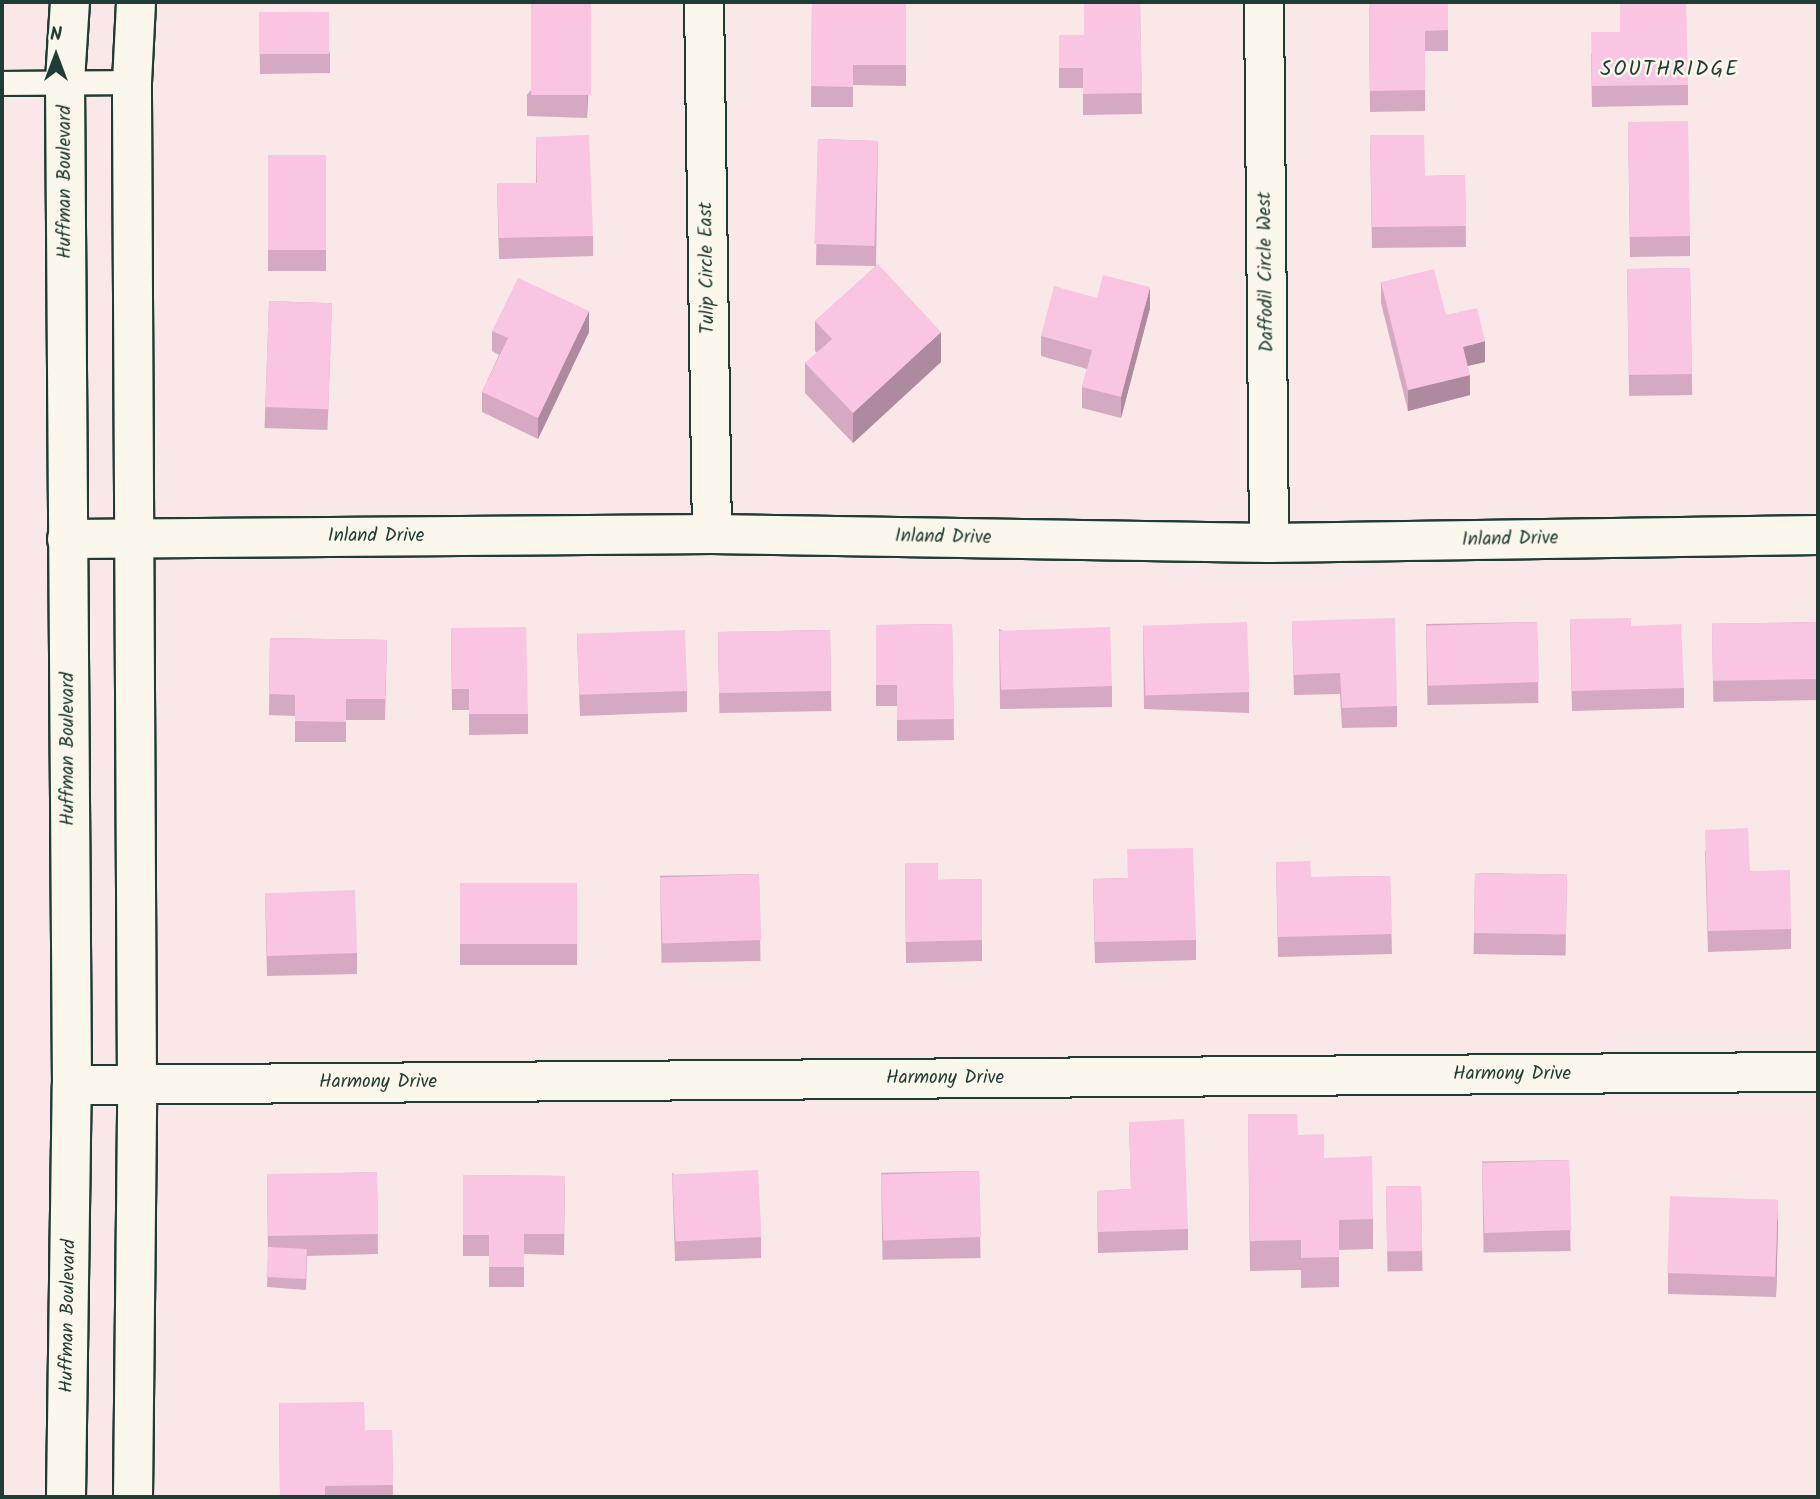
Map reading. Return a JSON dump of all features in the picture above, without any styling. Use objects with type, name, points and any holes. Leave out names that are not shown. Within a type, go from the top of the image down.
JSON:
[{"type":"street","name":"Huffman Boulevard","points":[[66,1497],[72,1085],[65,81],[70,2]]},
{"type":"street","points":[[133,1497],[137,1085],[132,82],[136,2]]},
{"type":"street","name":"Tulip Circle East","points":[[704,2],[712,534]]},
{"type":"street","name":"Daffodil Circle West","points":[[1264,2],[1269,543]]},
{"type":"street","name":"Inland Drive","points":[[67,539],[712,534],[1269,543],[1818,536]]},
{"type":"street","name":"Harmony Drive","points":[[72,1085],[1818,1072]]},
{"type":"lane","points":[[2,83],[132,82]]},
{"type":"building","points":[[531,2],[591,2],[591,95],[531,95]]},
{"type":"building","points":[[812,2],[906,2],[906,65],[853,65],[853,87],[811,86]]},
{"type":"building","points":[[1084,2],[1140,2],[1142,93],[1083,94],[1083,68],[1059,68],[1059,35],[1084,35]]},
{"type":"building","points":[[1369,2],[1448,2],[1448,30],[1425,31],[1425,90],[1370,91]]},
{"type":"building","points":[[1620,2],[1686,2],[1688,85],[1592,86],[1591,32],[1620,32]]},
{"type":"building","points":[[259,12],[329,12],[329,54],[259,54]]},
{"type":"building","points":[[1688,121],[1690,236],[1630,237],[1628,122]]},
{"type":"building","points":[[589,135],[593,236],[499,238],[497,183],[537,183],[536,137]]},
{"type":"building","points":[[1370,135],[1424,135],[1425,176],[1465,175],[1466,226],[1372,227]]},
{"type":"building","points":[[818,139],[878,141],[874,246],[814,244]]},
{"type":"building","points":[[268,155],[326,155],[326,250],[268,250]]},
{"type":"building","points":[[878,264],[941,332],[853,413],[805,363],[832,339],[815,321]]},
{"type":"building","points":[[1690,268],[1692,374],[1629,375],[1627,269]]},
{"type":"building","points":[[1434,269],[1446,315],[1477,308],[1485,341],[1463,347],[1470,375],[1408,390],[1381,282]]},
{"type":"building","points":[[1103,275],[1150,287],[1121,397],[1082,387],[1092,350],[1041,336],[1054,286],[1097,298]]},
{"type":"building","points":[[518,278],[589,311],[538,418],[482,392],[508,338],[492,331]]},
{"type":"building","points":[[269,301],[332,303],[328,409],[265,407]]},
{"type":"building","points":[[1395,618],[1397,706],[1342,708],[1340,673],[1294,675],[1292,621]]},
{"type":"building","points":[[1631,618],[1631,626],[1681,624],[1684,688],[1572,691],[1570,619]]},
{"type":"building","points":[[1247,622],[1249,692],[1146,696],[1143,626]]},
{"type":"building","points":[[1537,622],[1539,682],[1428,686],[1426,626]]},
{"type":"building","points":[[1817,622],[1818,679],[1713,681],[1712,624]]},
{"type":"building","points":[[952,624],[954,719],[897,720],[897,685],[876,685],[876,625]]},
{"type":"building","points":[[526,627],[528,714],[469,714],[469,689],[452,689],[451,628]]},
{"type":"building","points":[[1110,627],[1112,686],[1001,690],[999,631]]},
{"type":"building","points":[[685,630],[687,691],[579,695],[577,634]]},
{"type":"building","points":[[830,630],[831,691],[719,693],[718,632]]},
{"type":"building","points":[[270,638],[387,640],[385,699],[346,699],[346,722],[295,721],[295,695],[269,694]]},
{"type":"building","points":[[1748,828],[1750,871],[1790,870],[1791,929],[1708,931],[1705,830]]},
{"type":"building","points":[[1193,848],[1196,940],[1095,942],[1093,879],[1128,878],[1127,849]]},
{"type":"building","points":[[1310,861],[1311,877],[1390,876],[1392,934],[1278,937],[1276,862]]},
{"type":"building","points":[[905,863],[938,863],[938,880],[982,879],[982,940],[906,942]]},
{"type":"building","points":[[1475,873],[1567,875],[1566,935],[1474,933]]},
{"type":"building","points":[[759,874],[761,940],[662,943],[660,877]]},
{"type":"building","points":[[460,883],[577,883],[577,944],[460,944]]},
{"type":"building","points":[[355,890],[357,953],[267,956],[265,893]]},
{"type":"building","points":[[1248,1114],[1297,1114],[1298,1135],[1324,1134],[1324,1158],[1372,1156],[1373,1219],[1339,1220],[1339,1257],[1301,1258],[1301,1240],[1250,1241]]},
{"type":"building","points":[[1184,1119],[1188,1229],[1098,1232],[1097,1191],[1131,1189],[1129,1122]]},
{"type":"building","points":[[1569,1160],[1571,1230],[1484,1233],[1482,1163]]},
{"type":"building","points":[[758,1170],[762,1237],[676,1241],[672,1175]]},
{"type":"building","points":[[979,1171],[981,1237],[883,1240],[881,1174]]},
{"type":"building","points":[[377,1172],[378,1234],[268,1236],[267,1174]]},
{"type":"building","points":[[463,1175],[565,1176],[564,1234],[524,1234],[524,1267],[489,1267],[489,1235],[463,1235]]},
{"type":"building","points":[[1421,1186],[1422,1251],[1387,1252],[1386,1187]]},
{"type":"building","points":[[1670,1196],[1778,1200],[1775,1277],[1667,1273]]},
{"type":"building","points":[[268,1247],[307,1249],[305,1279],[266,1277]]},
{"type":"building","points":[[364,1402],[365,1430],[392,1430],[393,1485],[325,1486],[325,1497],[280,1497],[279,1403]]},
{"type":"district","name":"SOUTHRIDGE","points":[[1670,70]]}]
